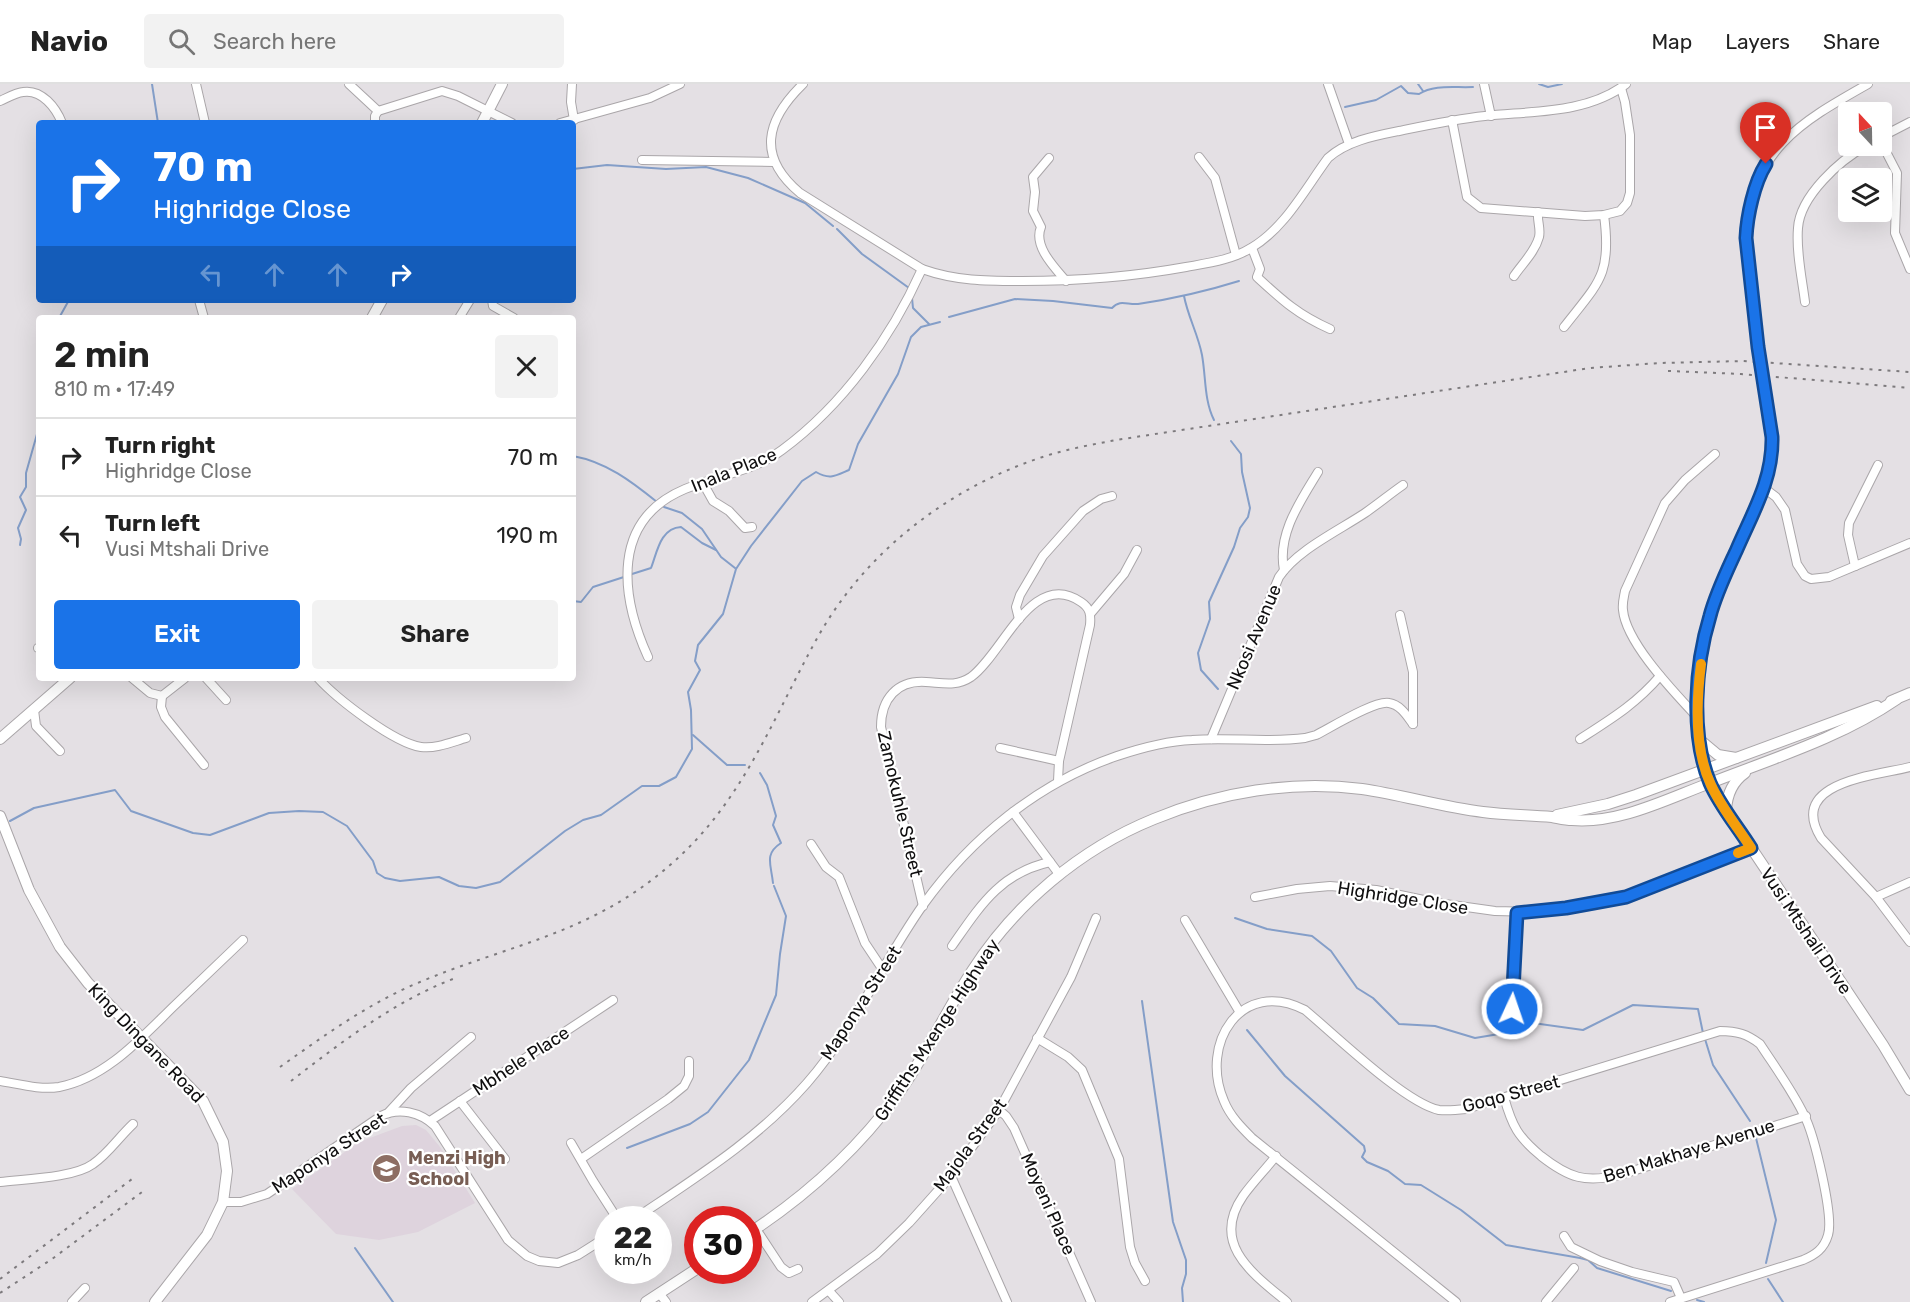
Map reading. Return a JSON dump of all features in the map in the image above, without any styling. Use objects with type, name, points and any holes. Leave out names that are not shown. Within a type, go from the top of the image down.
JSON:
[{"type":"street","points":[[196,84],[204,120]]},
{"type":"street","points":[[349,84],[378,111]]},
{"type":"street","points":[[483,120],[502,84]]},
{"type":"street","points":[[572,84],[571,102],[574,120],[650,98],[680,84]]},
{"type":"street","points":[[803,84],[775,119],[772,133],[774,162],[786,181],[805,197],[922,269],[944,276],[978,280],[1099,280],[1152,273],[1236,255],[1252,248],[1282,222],[1328,158],[1337,150],[1350,144],[1452,120],[1565,108],[1587,103],[1623,86],[1630,135],[1630,193],[1627,203],[1620,211],[1585,216],[1481,208],[1467,197],[1452,120]]},
{"type":"street","points":[[1328,84],[1350,144]]},
{"type":"street","points":[[1484,84],[1491,116]]},
{"type":"street","points":[[1705,771],[1697,717],[1700,668],[1709,618],[1723,579],[1764,489],[1773,452],[1746,238],[1749,213],[1764,168],[1777,149],[1815,114],[1868,84]]},
{"type":"street","points":[[375,120],[378,111],[442,91],[449,92],[506,120]]},
{"type":"street","points":[[0,101],[23,92],[36,94],[51,103],[60,120]]},
{"type":"street","points":[[1892,131],[1910,122]]},
{"type":"street","points":[[1805,302],[1798,226],[1811,195],[1841,162],[1850,156]]},
{"type":"street","points":[[1888,156],[1897,173],[1895,233],[1910,269]]},
{"type":"street","points":[[1199,157],[1215,178],[1236,255]]},
{"type":"street","points":[[1048,158],[1033,177],[1035,192],[1033,211],[1041,227],[1038,233],[1040,243],[1052,264],[1066,281]]},
{"type":"street","points":[[642,160],[774,162]]},
{"type":"street","points":[[1514,276],[1535,247],[1539,236],[1538,212]]},
{"type":"street","points":[[1564,327],[1600,279],[1605,265],[1607,246],[1604,215]]},
{"type":"street","points":[[1252,248],[1260,269],[1257,277],[1292,309],[1310,321],[1330,329]]},
{"type":"street","name":"Inala Place","points":[[648,657],[633,615],[628,566],[634,536],[647,513],[670,496],[773,457],[819,419],[857,378],[908,301],[922,269]]},
{"type":"street","points":[[492,303],[493,306],[509,315]]},
{"type":"street","points":[[1697,717],[1660,676],[1634,638],[1623,609],[1625,591],[1665,503],[1685,480],[1714,454]]},
{"type":"street","points":[[1855,566],[1848,536],[1849,523],[1878,465]]},
{"type":"street","points":[[1284,570],[1282,552],[1285,536],[1296,509],[1318,472]]},
{"type":"street","points":[[703,483],[713,501],[729,511],[745,528],[752,527]]},
{"type":"street","name":"Nkosi Avenue","points":[[1211,739],[1279,577],[1284,570],[1312,547],[1367,512],[1403,485]]},
{"type":"street","points":[[1764,489],[1776,497],[1785,510],[1794,554],[1800,571],[1805,576],[1820,579],[1910,543]]},
{"type":"street","points":[[1019,619],[1016,607],[1020,595],[1043,556],[1083,511],[1101,499],[1112,496]]},
{"type":"street","points":[[1058,781],[1059,761],[1091,613],[1125,574],[1137,550]]},
{"type":"street","name":"Zamokuhle Street","points":[[923,906],[881,727],[882,710],[888,698],[899,687],[925,682],[946,685],[967,680],[981,668],[1035,602],[1049,594],[1057,593],[1077,599],[1091,613]]},
{"type":"street","name":"Maponya Street","points":[[654,1206],[722,1160],[763,1128],[806,1083],[842,1038],[923,906],[960,860],[987,832],[1058,781],[1117,756],[1190,740],[1305,738],[1316,735],[1382,703],[1402,710],[1413,724],[1413,672],[1400,615]]},
{"type":"street","points":[[1580,739],[1627,709],[1660,676]]},
{"type":"street","points":[[0,739],[67,681]]},
{"type":"street","points":[[136,681],[150,693],[162,696]]},
{"type":"street","points":[[181,681],[162,696],[161,707],[165,717],[204,765]]},
{"type":"street","points":[[209,681],[226,700]]},
{"type":"street","points":[[321,681],[346,704],[415,746],[434,747],[466,738]]},
{"type":"street","name":"Griffiths Mxenge Highway","points":[[1551,817],[1608,804],[1705,771],[1910,693]]},
{"type":"street","name":"Griffiths Mxenge Highway","points":[[762,1224],[806,1193],[879,1118],[917,1065],[985,953],[1015,915],[1059,874],[1106,842],[1152,819],[1184,807],[1276,788],[1332,787],[1362,789],[1481,812],[1573,820],[1613,816],[1653,805],[1814,744],[1849,728],[1897,699]]},
{"type":"street","points":[[34,710],[36,726],[60,751]]},
{"type":"street","points":[[1700,740],[1718,755],[1738,758]]},
{"type":"street","points":[[1000,748],[1059,761]]},
{"type":"street","points":[[1726,810],[1726,799],[1732,785],[1743,774],[1761,764]]},
{"type":"street","points":[[1910,767],[1836,786],[1818,798],[1813,806],[1812,815],[1813,823],[1821,838],[1876,897],[1910,942]]},
{"type":"street","name":"Vusi Mtshali Drive","points":[[1705,771],[1726,810],[1888,1053],[1910,1090]]},
{"type":"street","points":[[1013,812],[1059,874]]},
{"type":"street","name":"King Dingane Road","points":[[0,816],[29,890],[60,947],[88,983],[197,1093],[210,1113],[223,1142],[226,1158],[224,1202],[207,1235],[155,1302]]},
{"type":"street","points":[[811,844],[826,867],[839,877],[865,943],[883,970]]},
{"type":"street","name":"Highridge Close","points":[[1255,897],[1330,886],[1376,890],[1438,903],[1517,913],[1557,909],[1626,897],[1751,848]]},
{"type":"street","points":[[952,946],[975,913],[1003,883],[1024,870],[1050,862]]},
{"type":"street","points":[[1876,897],[1910,882]]},
{"type":"street","points":[[1512,1009],[1517,913]]},
{"type":"street","name":"Majola Street","points":[[812,1302],[867,1263],[894,1238],[951,1176],[999,1110],[1071,977],[1096,918]]},
{"type":"street","points":[[1185,920],[1239,1011],[1224,1032],[1219,1044],[1216,1073],[1218,1085],[1230,1115],[1252,1137],[1456,1302]]},
{"type":"street","points":[[0,1081],[46,1088],[74,1083],[90,1077],[142,1037],[243,940]]},
{"type":"street","name":"Mbhele Place","points":[[430,1121],[613,1000]]},
{"type":"street","name":"Goqo Street","points":[[1239,1011],[1263,1002],[1275,1001],[1305,1010],[1399,1089],[1431,1107],[1445,1110],[1466,1109],[1704,1035],[1732,1031],[1744,1034],[1760,1044],[1806,1116],[1830,1217],[1828,1236],[1824,1246],[1803,1260],[1670,1302]]},
{"type":"street","points":[[388,1113],[411,1088],[471,1037]]},
{"type":"street","points":[[1037,1038],[1068,1057],[1082,1070],[1086,1078],[1119,1159],[1130,1247],[1135,1263],[1145,1281]]},
{"type":"street","points":[[580,1159],[684,1086],[689,1076],[689,1061]]},
{"type":"street","name":"Ben Makhaye Avenue","points":[[1504,1097],[1513,1125],[1525,1143],[1563,1172],[1584,1179],[1620,1175],[1806,1116]]},
{"type":"street","points":[[460,1101],[505,1159]]},
{"type":"street","name":"Moyeni Place","points":[[999,1110],[1014,1128],[1091,1302]]},
{"type":"street","name":"Maponya Street","points":[[224,1202],[241,1202],[267,1194],[388,1113],[411,1112],[430,1121]]},
{"type":"street","points":[[430,1121],[439,1131],[508,1240],[527,1256],[538,1262],[558,1263],[578,1255],[594,1245]]},
{"type":"street","points":[[0,1182],[83,1170],[106,1153],[117,1138],[133,1124]]},
{"type":"street","points":[[571,1143],[609,1206]]},
{"type":"street","points":[[1276,1156],[1243,1196],[1234,1215],[1231,1233],[1235,1250],[1241,1261],[1287,1302]]},
{"type":"street","points":[[951,1176],[1007,1302]]},
{"type":"street","points":[[1564,1236],[1571,1247],[1599,1261],[1674,1282],[1681,1298]]},
{"type":"street","points":[[762,1244],[781,1268],[789,1273],[798,1269]]},
{"type":"street","points":[[1546,1302],[1574,1268]]},
{"type":"street","points":[[646,1302],[662,1298],[684,1280]]},
{"type":"street","points":[[72,1302],[85,1288]]},
{"type":"street","points":[[829,1291],[839,1302]]},
{"type":"shaded area","name":"Menzi High School","points":[[416,1125],[426,1130],[440,1147],[475,1203],[418,1232],[379,1240],[336,1234],[292,1189],[359,1142],[402,1126]]},
{"type":"waterway","points":[[152,84],[158,120]]},
{"type":"waterway","points":[[1418,84],[1423,91]]},
{"type":"waterway","points":[[1539,84],[1548,87],[1562,84]]},
{"type":"waterway","points":[[1345,107],[1376,100],[1401,86],[1408,93],[1419,94],[1438,88],[1473,87]]},
{"type":"waterway","points":[[576,169],[607,165],[666,169],[706,167],[748,178],[805,203],[833,226]]},
{"type":"waterway","points":[[837,229],[862,254],[909,288]]},
{"type":"waterway","points":[[949,317],[1015,299],[1112,308],[1121,303],[1138,304],[1164,300],[1239,281]]},
{"type":"waterway","points":[[1184,296],[1200,347],[1207,396],[1214,420]]},
{"type":"waterway","points":[[912,298],[913,308],[929,324]]},
{"type":"waterway","points":[[61,315],[67,303]]},
{"type":"waterway","points":[[10,821],[34,808],[115,790],[131,811],[193,833],[210,835],[269,813],[323,812],[347,826],[373,861],[377,873],[385,878],[400,881],[439,877],[459,886],[476,888],[500,882],[565,831],[583,820],[601,815],[642,786],[659,786],[676,777],[692,749],[688,692],[700,670],[695,661],[698,645],[723,614],[736,569],[751,546],[802,481],[816,472],[832,476],[849,470],[858,444],[898,374],[911,337],[921,327],[940,322]]},
{"type":"waterway","points":[[20,545],[18,528],[26,510],[20,497],[26,487],[26,473],[36,438]]},
{"type":"waterway","points":[[1218,689],[1201,670],[1198,653],[1210,619],[1209,602],[1250,508],[1242,472],[1241,454],[1231,441]]},
{"type":"waterway","points":[[576,457],[607,468],[628,480],[657,502]]},
{"type":"waterway","points":[[664,507],[682,513],[702,529],[721,557],[735,568]]},
{"type":"waterway","points":[[632,574],[651,568],[660,542],[674,528],[681,527],[702,543],[716,550]]},
{"type":"waterway","points":[[576,601],[581,602],[593,587],[627,576]]},
{"type":"waterway","points":[[693,735],[727,765],[745,765]]},
{"type":"waterway","points":[[760,773],[767,785],[776,816],[773,825],[781,843],[770,855],[773,883]]},
{"type":"waterway","points":[[627,1148],[690,1124],[708,1112],[749,1060],[776,995],[786,916],[774,886]]},
{"type":"waterway","points":[[1235,918],[1267,929],[1312,936],[1331,951],[1357,988],[1373,998],[1399,1024],[1435,1026],[1475,1038],[1499,1034],[1519,1021],[1583,1030],[1633,1005],[1698,1009],[1703,1033]]},
{"type":"waterway","points":[[1142,1001],[1173,1222],[1186,1260],[1186,1274],[1182,1288],[1183,1302]]},
{"type":"waterway","points":[[1247,1030],[1285,1076],[1364,1146],[1365,1151],[1362,1157],[1367,1162],[1388,1171],[1405,1184],[1421,1185],[1461,1210],[1506,1245],[1588,1260],[1597,1268],[1671,1291]]},
{"type":"waterway","points":[[1705,1039],[1713,1065],[1750,1121]]},
{"type":"waterway","points":[[1756,1138],[1776,1220],[1766,1263]]},
{"type":"waterway","points":[[355,1248],[393,1302]]},
{"type":"waterway","points":[[1768,1279],[1783,1302]]},
{"type":"waterway","points":[[1697,1300],[1704,1302]]},
{"type":"railway","points":[[280,1067],[348,1020],[401,990],[569,927],[597,914],[653,879],[682,854],[729,799],[765,739],[815,642],[835,609],[859,578],[886,550],[947,502],[1015,467],[1052,454],[1116,440],[1590,368],[1743,361],[1910,372]]},
{"type":"railway","points":[[1668,371],[1741,374],[1910,388]]},
{"type":"railway","points":[[291,1081],[392,1009],[435,986],[458,977]]},
{"type":"railway","points":[[0,1279],[132,1179]]},
{"type":"railway","points":[[0,1293],[52,1259],[142,1192]]},
{"type":"slow traffic","points":[[1701,664],[1697,717],[1705,771],[1726,810],[1751,848],[1738,853]]},
{"type":"place","name":"Menzi High School","points":[[387,1168]]},
{"type":"route","points":[[1512,1009],[1517,913],[1616,900],[1751,848],[1726,810],[1705,771],[1697,717],[1700,668],[1709,618],[1723,579],[1764,489],[1773,452],[1746,238],[1751,205],[1766,164]]}]
